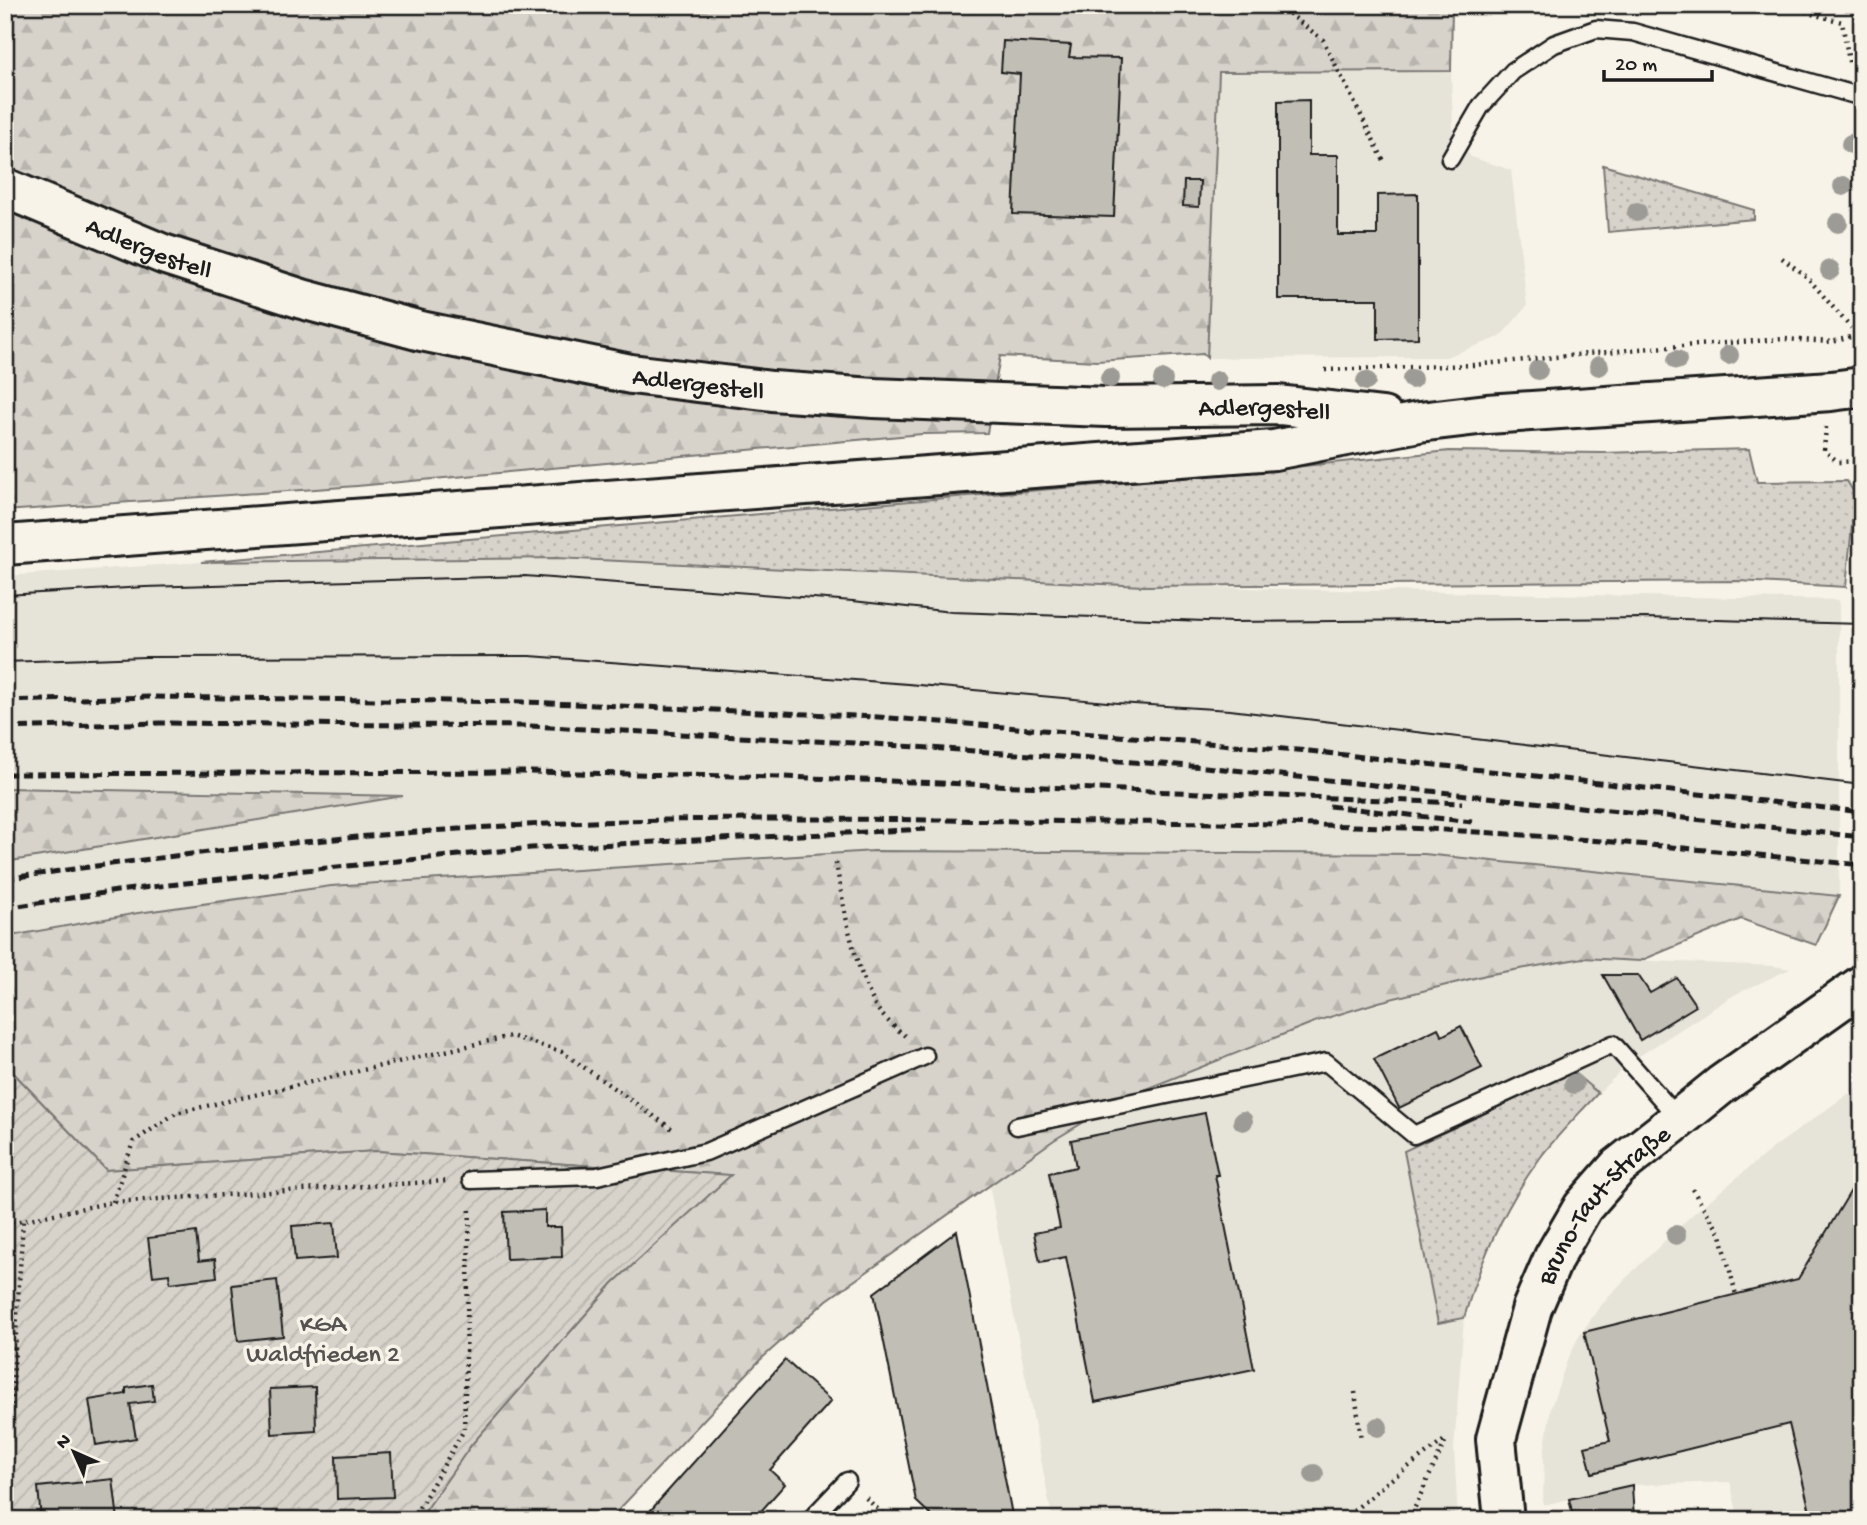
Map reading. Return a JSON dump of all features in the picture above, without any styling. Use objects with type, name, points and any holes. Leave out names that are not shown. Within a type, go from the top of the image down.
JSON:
[{"type":"main road","name":"Adlergestell","points":[[5,188],[163,254],[302,299],[421,331],[631,374],[772,391],[874,398],[1106,407],[1279,405],[1419,422]]},
{"type":"main road","name":"Adlergestell","points":[[5,545],[1274,450],[1419,422],[1487,414],[1862,387]]},
{"type":"main road","name":"Bruno-Taut-Straße","points":[[1504,1520],[1496,1439],[1532,1308],[1554,1257],[1583,1207],[1618,1167],[1721,1085],[1862,985]]},
{"type":"lane","points":[[1450,159],[1481,106],[1513,71],[1554,44],[1596,29],[1633,32],[1862,97]]},
{"type":"lane","points":[[1017,1126],[1326,1062],[1414,1135],[1613,1044],[1679,1119]]},
{"type":"lane","points":[[471,1180],[597,1176],[706,1153],[925,1056]]},
{"type":"lane","points":[[810,1520],[847,1481]]},
{"type":"path","points":[[1278,5],[1324,40],[1385,163]]},
{"type":"path","points":[[1802,5],[1808,13],[1842,22],[1851,74],[1846,92]]},
{"type":"path","points":[[1782,258],[1807,277],[1851,328]]},
{"type":"path","points":[[1321,370],[1473,365],[1639,349],[1784,339],[1832,342],[1862,334]]},
{"type":"path","points":[[836,863],[845,914],[876,1007],[925,1056]]},
{"type":"path","points":[[113,1202],[133,1142],[176,1113],[511,1036],[562,1052],[706,1153]]},
{"type":"path","points":[[5,1224],[113,1202],[471,1180],[464,1430],[412,1520]]},
{"type":"path","points":[[1692,1189],[1721,1235],[1735,1295]]},
{"type":"path","points":[[5,1510],[23,1220]]},
{"type":"path","points":[[1355,1392],[1361,1439]]},
{"type":"path","points":[[1343,1520],[1385,1484],[1447,1439],[1409,1520]]},
{"type":"shaded area","points":[[1451,71],[1453,131],[1471,157],[1511,170],[1527,306],[1500,337],[1446,357],[1207,358],[1219,72]]},
{"type":"shaded area","points":[[556,558],[1144,586],[1839,600],[1839,896],[1424,854],[874,851],[331,886],[138,913],[5,937],[5,862],[397,797],[5,788],[5,576],[201,562]]},
{"type":"shaded area","points":[[1583,958],[1774,966],[1790,969],[1734,995],[1633,1060],[1598,1093],[1542,1156],[1522,1184],[1498,1227],[1464,1318],[1454,1448],[1458,1520],[1055,1520],[1052,1517],[989,1184],[1054,1140],[1126,1097],[1317,1021],[1486,975]]},
{"type":"shaded area","points":[[1862,1084],[1862,1520],[1739,1520],[1730,1482],[1632,1485],[1543,1505],[1544,1454],[1551,1407],[1578,1338],[1598,1309],[1625,1279],[1694,1213],[1773,1148]]},
{"type":"green space","points":[[5,5],[1452,5],[1451,71],[1219,72],[1207,358],[1203,354],[1097,361],[1000,356],[987,433],[922,434],[357,486],[5,511]]},
{"type":"green space","points":[[1603,165],[1754,210],[1754,219],[1608,232]]},
{"type":"green space","points":[[1749,449],[1757,482],[1847,481],[1855,494],[1846,587],[1739,581],[1144,586],[556,558],[201,562],[1225,474],[1449,451],[1601,453]]},
{"type":"green space","points":[[5,788],[403,796],[5,862]]},
{"type":"green space","points":[[874,851],[1424,854],[1839,896],[1816,945],[1741,919],[1640,961],[1583,958],[1486,975],[1317,1021],[1126,1097],[1054,1140],[827,1300],[760,1360],[609,1520],[419,1520],[471,1445],[613,1283],[730,1175],[376,1151],[106,1170],[5,1064],[5,937],[138,913],[331,886]]},
{"type":"green space","name":"KGA Waldfrieden 2","points":[[5,1064],[106,1170],[376,1151],[731,1175],[613,1283],[471,1445],[419,1520],[5,1520]]},
{"type":"green space","points":[[1573,1072],[1598,1093],[1547,1149],[1527,1176],[1486,1255],[1464,1318],[1438,1323],[1404,1151]]},
{"type":"building","points":[[1003,41],[1071,45],[1069,57],[1121,58],[1114,217],[1013,214],[1020,74],[1001,72]]},
{"type":"building","points":[[1309,100],[1309,155],[1338,155],[1338,235],[1377,235],[1377,195],[1418,194],[1418,338],[1378,339],[1378,299],[1278,299],[1278,101]]},
{"type":"building","points":[[1184,181],[1200,181],[1199,207],[1183,206]]},
{"type":"building","points":[[1603,975],[1638,975],[1650,993],[1677,978],[1696,1006],[1640,1040]]},
{"type":"building","points":[[1461,1026],[1482,1068],[1399,1108],[1374,1059],[1438,1028],[1442,1036]]},
{"type":"building","points":[[1205,1113],[1254,1369],[1095,1402],[1066,1257],[1040,1262],[1034,1233],[1060,1228],[1049,1173],[1076,1167],[1071,1140]]},
{"type":"building","points":[[1862,1172],[1862,1520],[1812,1520],[1789,1424],[1592,1473],[1585,1447],[1610,1441],[1584,1332],[1798,1279]]},
{"type":"building","points":[[545,1210],[545,1227],[561,1227],[562,1257],[506,1259],[504,1212]]},
{"type":"building","points":[[334,1223],[337,1258],[295,1261],[292,1226]]},
{"type":"building","points":[[957,1231],[1013,1520],[936,1520],[916,1501],[874,1293]]},
{"type":"building","points":[[196,1232],[199,1261],[215,1259],[217,1277],[170,1283],[169,1274],[153,1276],[148,1238]]},
{"type":"building","points":[[277,1280],[283,1336],[238,1341],[232,1285]]},
{"type":"building","points":[[785,1360],[831,1401],[770,1470],[785,1484],[754,1519],[736,1520],[729,1514],[724,1520],[642,1520]]},
{"type":"building","points":[[152,1384],[154,1401],[130,1404],[136,1438],[96,1445],[89,1400],[126,1394],[126,1388]]},
{"type":"building","points":[[315,1387],[316,1431],[272,1434],[270,1389]]},
{"type":"building","points":[[391,1453],[393,1497],[337,1499],[336,1456]]},
{"type":"building","points":[[113,1479],[118,1520],[41,1520],[38,1487]]},
{"type":"building","points":[[1632,1485],[1634,1520],[1574,1520],[1569,1499]]},
{"type":"tram line","points":[[5,595],[145,587],[525,576],[853,601],[952,612],[1233,622],[1646,618],[1862,624]]},
{"type":"tram line","points":[[5,662],[145,657],[530,656],[1230,710],[1862,785]]},
{"type":"railway","points":[[5,701],[153,697],[526,702],[878,717],[1309,751],[1862,812]]},
{"type":"railway","points":[[5,728],[159,723],[529,726],[873,744],[1205,767],[1862,837]]},
{"type":"railway","points":[[5,774],[527,772],[784,777],[1462,803]]},
{"type":"railway","points":[[1329,806],[1472,822]]},
{"type":"railway","points":[[5,879],[193,854],[381,835],[571,823],[764,819],[1242,823],[1406,828],[1612,842],[1862,865]]},
{"type":"railway","points":[[5,908],[117,891],[255,875],[531,848],[929,829]]}]
